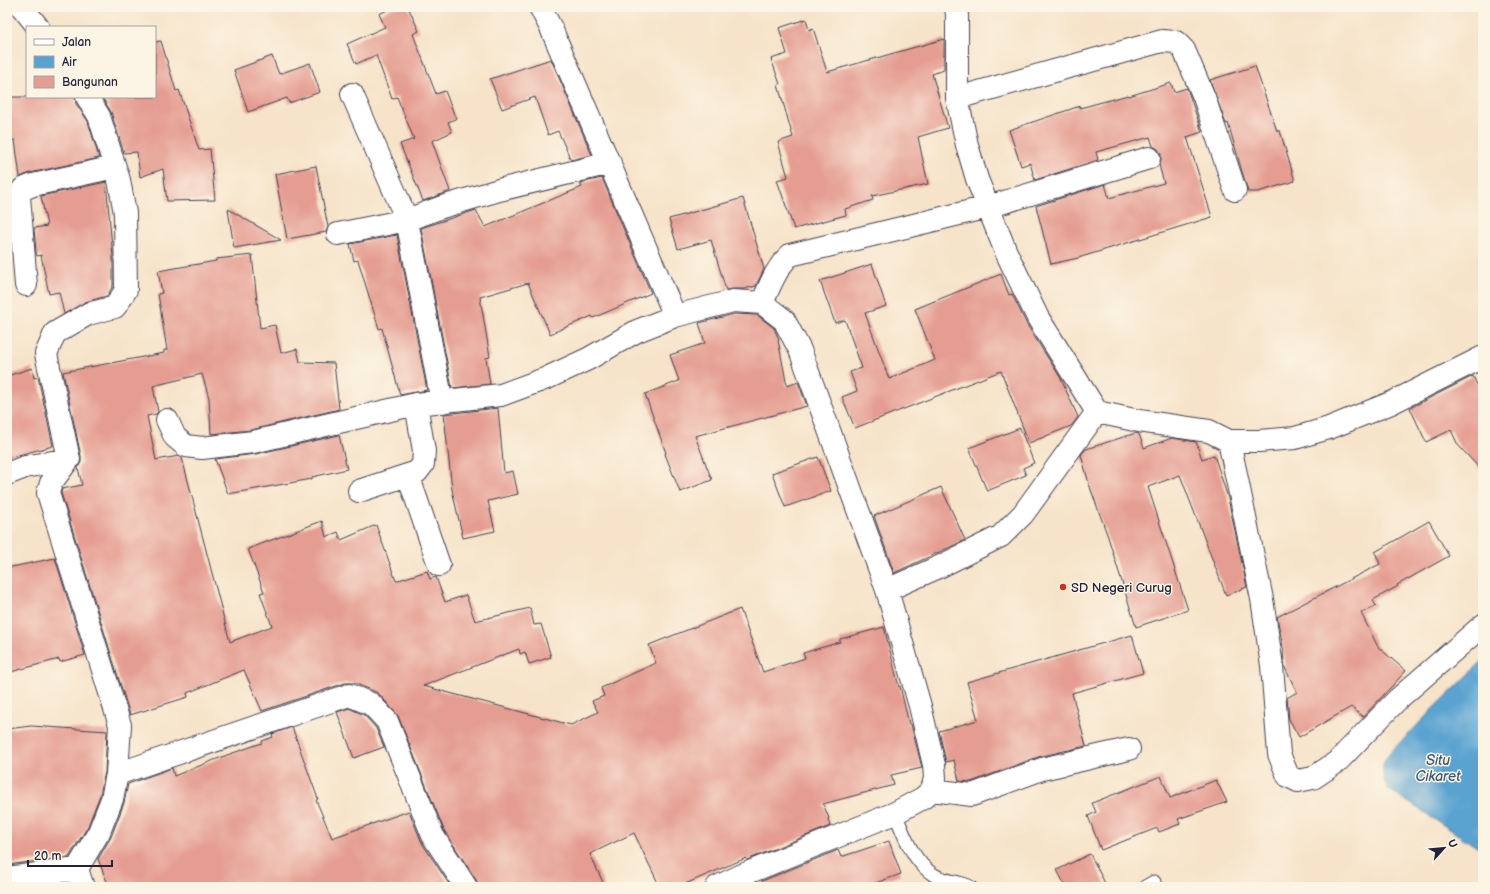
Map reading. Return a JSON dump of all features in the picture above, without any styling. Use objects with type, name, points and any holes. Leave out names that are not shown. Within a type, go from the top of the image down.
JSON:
[{"type":"street","points":[[22,7],[37,26]]},
{"type":"street","points":[[540,7],[551,28],[610,163],[675,316]]},
{"type":"street","points":[[956,7],[957,98],[967,144],[977,179],[1006,252],[1038,318],[1097,412],[1139,421],[1209,432],[1229,441],[1259,441],[1295,438],[1329,428],[1391,403],[1483,357]]},
{"type":"street","points":[[957,98],[1162,41],[1176,42],[1184,50],[1204,97],[1234,190]]},
{"type":"street","points":[[352,94],[407,220],[442,402]]},
{"type":"street","points":[[7,878],[80,878],[112,799],[117,774],[120,726],[48,493],[51,483],[69,459],[46,354],[55,333],[88,314],[115,306],[126,290],[125,213],[115,167],[99,116],[89,98]]},
{"type":"street","points":[[762,303],[776,273],[783,262],[790,255],[988,207],[1149,158]]},
{"type":"street","points":[[338,234],[407,220],[442,206],[499,190],[610,163]]},
{"type":"street","points":[[26,285],[19,196],[23,189],[33,185],[115,167]]},
{"type":"street","points":[[167,420],[174,437],[186,446],[202,448],[253,442],[416,404],[501,395],[540,381],[588,359],[637,331],[675,316],[733,301],[762,303],[784,320],[800,350],[887,590],[920,706],[934,765],[935,778],[932,790],[923,798],[895,813],[743,881],[717,887]]},
{"type":"street","points":[[359,490],[417,472],[422,464],[424,451],[416,404]]},
{"type":"street","points":[[887,590],[941,566],[1001,536],[1023,514],[1097,412]]},
{"type":"street","points":[[1229,441],[1262,599],[1272,666],[1279,754],[1288,776],[1298,781],[1313,778],[1337,762],[1398,699],[1483,625]]},
{"type":"street","points":[[7,474],[25,467],[69,459]]},
{"type":"street","points":[[408,476],[439,565]]},
{"type":"street","points":[[117,774],[349,696],[371,704],[387,721],[433,836],[466,887]]},
{"type":"street","points":[[932,790],[972,795],[1042,769],[1130,748]]},
{"type":"lane","points":[[895,813],[911,849],[920,863],[935,876],[970,887]]},
{"type":"water","name":"Situ Cikaret","points":[[1483,660],[1483,851],[1388,789],[1382,771],[1383,763],[1392,750]]},
{"type":"building","points":[[394,7],[408,7],[419,31],[413,34],[436,94],[445,91],[456,119],[448,122],[452,132],[432,141],[450,191],[423,201],[400,144],[414,139],[397,97],[392,99],[376,55],[356,64],[347,44],[385,27],[379,14]]},
{"type":"building","points":[[806,19],[809,30],[813,28],[827,72],[944,39],[944,70],[932,74],[948,128],[918,137],[928,184],[872,196],[873,200],[845,209],[846,215],[794,229],[777,180],[788,177],[778,142],[793,137],[778,85],[780,84],[771,59],[787,54],[779,28]]},
{"type":"building","points":[[161,41],[176,91],[179,90],[199,150],[210,149],[215,200],[167,201],[163,169],[140,177],[137,152],[124,153],[111,112],[103,98],[156,98],[156,42]]},
{"type":"building","points":[[272,56],[279,74],[310,63],[320,92],[289,103],[287,98],[248,112],[234,70]]},
{"type":"building","points":[[551,59],[592,155],[571,160],[558,131],[548,135],[535,97],[502,109],[490,79]]},
{"type":"building","points":[[1255,66],[1277,131],[1280,131],[1295,181],[1258,192],[1248,192],[1228,123],[1226,124],[1210,80]]},
{"type":"building","points":[[1171,83],[1174,92],[1187,88],[1202,132],[1187,137],[1212,217],[1078,258],[1051,264],[1036,206],[1105,184],[1109,198],[1164,183],[1159,165],[1161,154],[1158,149],[1153,146],[1150,137],[1096,152],[1098,160],[1035,180],[1030,163],[1021,166],[1009,130],[1080,106],[1080,108],[1128,95],[1129,96]]},
{"type":"building","points":[[7,97],[75,98],[76,104],[88,121],[99,158],[30,173],[20,177],[15,140],[7,141]]},
{"type":"building","points":[[316,166],[328,227],[326,232],[287,239],[275,174]]},
{"type":"building","points":[[602,178],[651,293],[593,318],[592,316],[550,334],[528,283],[480,297],[490,357],[486,358],[490,384],[452,388],[421,228],[476,210],[485,227],[582,187],[580,183]]},
{"type":"building","points":[[106,182],[113,257],[113,286],[107,296],[85,302],[64,314],[59,292],[49,294],[41,255],[37,256],[36,252],[34,228],[47,226],[41,196]]},
{"type":"building","points":[[743,198],[764,269],[756,286],[744,289],[726,290],[711,240],[678,249],[669,219]]},
{"type":"building","points":[[228,209],[281,240],[234,248]]},
{"type":"building","points":[[397,235],[427,390],[400,395],[382,328],[379,329],[358,260],[354,261],[350,244]]},
{"type":"building","points":[[252,255],[260,328],[275,325],[281,353],[297,349],[300,362],[334,363],[339,409],[251,430],[211,434],[209,398],[202,374],[153,386],[158,412],[147,416],[156,460],[179,456],[182,458],[230,642],[272,626],[260,593],[264,592],[248,549],[322,521],[326,537],[338,532],[341,540],[376,525],[396,581],[427,571],[430,579],[436,577],[445,602],[466,595],[475,621],[530,608],[534,625],[541,624],[551,657],[529,664],[525,652],[520,654],[519,649],[423,686],[571,725],[598,712],[592,701],[604,696],[601,688],[656,663],[649,645],[740,609],[763,672],[805,658],[803,653],[840,642],[840,639],[884,627],[922,768],[891,775],[894,785],[823,804],[829,818],[830,826],[747,860],[746,858],[678,887],[660,887],[634,833],[590,854],[605,887],[478,887],[476,880],[444,830],[398,716],[376,692],[354,683],[345,683],[262,711],[244,670],[187,693],[188,697],[130,715],[61,493],[62,489],[82,485],[78,468],[81,462],[81,456],[63,372],[164,353],[164,350],[167,350],[158,294],[162,293],[158,271],[216,261],[216,259]]},
{"type":"building","points":[[872,264],[886,306],[865,313],[889,379],[935,360],[915,309],[1001,274],[1009,295],[1012,294],[1027,325],[1060,377],[1078,417],[1071,426],[1029,443],[1001,371],[855,428],[842,397],[857,391],[850,372],[862,368],[845,320],[835,323],[820,281]]},
{"type":"building","points":[[734,314],[757,315],[774,328],[779,340],[787,386],[798,382],[807,406],[695,436],[712,480],[680,492],[665,454],[666,453],[645,394],[679,381],[670,355],[705,343],[699,323]]},
{"type":"building","points":[[32,368],[34,378],[38,377],[53,446],[7,458],[7,376]]},
{"type":"building","points":[[1473,376],[1483,398],[1483,472],[1458,445],[1451,430],[1426,442],[1410,408]]},
{"type":"building","points":[[498,408],[504,473],[513,471],[518,494],[488,501],[495,531],[463,538],[452,490],[444,414]]},
{"type":"building","points":[[1020,428],[1034,463],[1023,468],[1026,475],[987,491],[969,448]]},
{"type":"building","points":[[1136,433],[1139,434],[1144,448],[1172,438],[1196,442],[1202,459],[1214,455],[1228,498],[1247,587],[1226,595],[1180,475],[1148,487],[1188,610],[1136,627],[1081,455],[1086,449]]},
{"type":"building","points":[[339,435],[347,469],[312,477],[312,479],[228,494],[215,459],[256,454]]},
{"type":"building","points":[[818,457],[831,491],[785,507],[772,473]]},
{"type":"building","points":[[941,487],[965,540],[894,573],[874,516]]},
{"type":"building","points":[[1429,521],[1449,556],[1373,600],[1376,606],[1361,613],[1378,647],[1406,671],[1363,717],[1351,707],[1299,737],[1289,719],[1287,698],[1297,692],[1285,668],[1284,652],[1277,617],[1380,564],[1375,552]]},
{"type":"building","points":[[55,558],[85,655],[60,662],[59,659],[7,673],[7,568]]},
{"type":"building","points":[[1132,635],[1143,673],[1072,693],[1086,746],[1038,757],[971,782],[959,781],[954,760],[946,762],[939,731],[978,720],[967,682]]},
{"type":"building","points":[[349,708],[364,715],[376,728],[384,747],[354,758],[337,712]]},
{"type":"building","points":[[31,726],[107,731],[105,772],[100,795],[88,826],[69,857],[7,865],[7,729]]},
{"type":"building","points":[[292,727],[318,799],[316,800],[332,838],[409,811],[422,843],[451,887],[109,887],[98,859],[111,837],[124,803],[128,784],[172,768],[174,776],[262,743],[262,741],[273,737],[272,734]]},
{"type":"building","points":[[1161,776],[1170,798],[1216,780],[1227,802],[1178,819],[1180,824],[1159,832],[1157,828],[1101,850],[1088,816],[1096,812],[1092,803]]},
{"type":"building","points":[[889,841],[901,874],[864,887],[764,887],[762,881],[838,850],[841,857]]},
{"type":"building","points":[[1090,854],[1107,887],[1066,887],[1057,870]]},
{"type":"place","name":"SD Negeri Curug","points":[[1063,587]]}]
